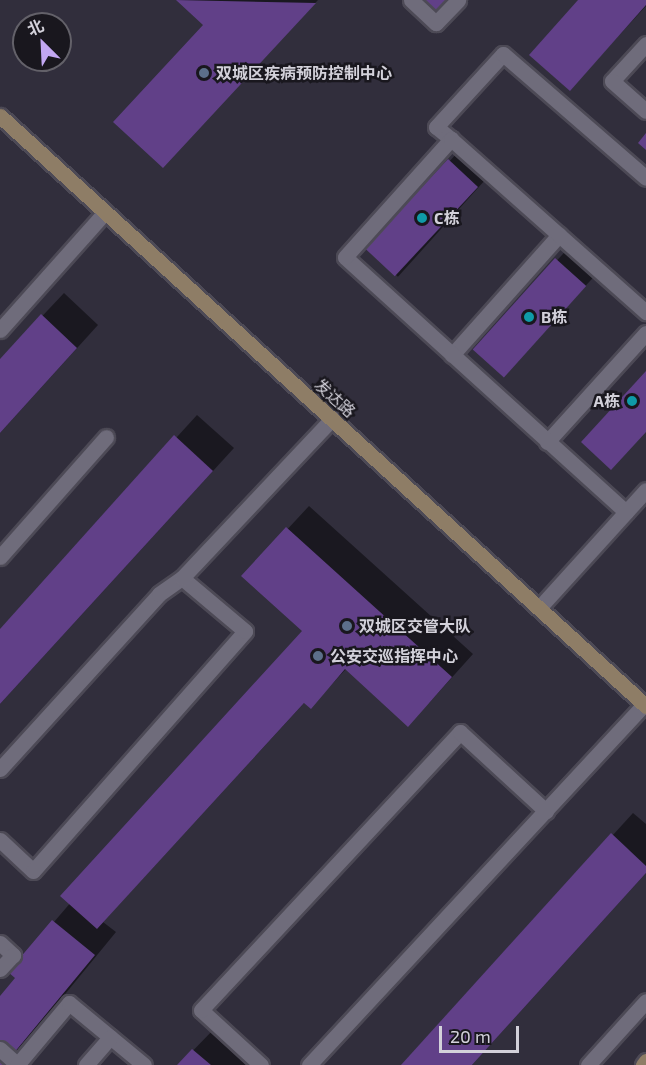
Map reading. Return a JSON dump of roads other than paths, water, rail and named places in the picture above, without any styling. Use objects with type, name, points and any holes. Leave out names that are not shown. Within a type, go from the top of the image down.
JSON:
[{"type":"street","points":[[411,0],[436,23],[458,0]]},
{"type":"street","points":[[646,44],[612,81],[646,111]]},
{"type":"street","points":[[646,178],[503,54],[436,126],[646,312]]},
{"type":"street","name":"发达路","points":[[0,116],[645,706]]},
{"type":"street","points":[[451,139],[345,257],[626,512]]},
{"type":"street","points":[[0,330],[105,212]]},
{"type":"street","points":[[452,355],[559,236]]},
{"type":"street","points":[[547,441],[646,333]]},
{"type":"street","points":[[0,769],[159,594],[182,578],[332,419]]},
{"type":"street","points":[[0,557],[106,437]]},
{"type":"street","points":[[539,608],[646,490]]},
{"type":"street","points":[[0,840],[33,871],[245,631],[182,578]]},
{"type":"street","points":[[309,1065],[645,706]]},
{"type":"street","points":[[261,1065],[201,1010],[460,732],[546,811]]},
{"type":"street","points":[[0,943],[12,955],[0,969]]},
{"type":"street","points":[[588,1065],[646,1001]]},
{"type":"street","points":[[0,1049],[17,1065],[69,1003],[144,1065]]},
{"type":"street","points":[[86,1065],[110,1037]]},
{"type":"street","points":[[643,1065],[646,1061]]},
{"type":"place","name":"双城区疾病预防控制中心","points":[[204,73]]},
{"type":"place","name":"C栋","points":[[422,218]]},
{"type":"place","name":"B栋","points":[[529,317]]},
{"type":"place","name":"A栋","points":[[632,401]]},
{"type":"place","name":"双城区交管大队","points":[[347,626]]},
{"type":"place","name":"公安交巡指挥中心","points":[[318,656]]}]
